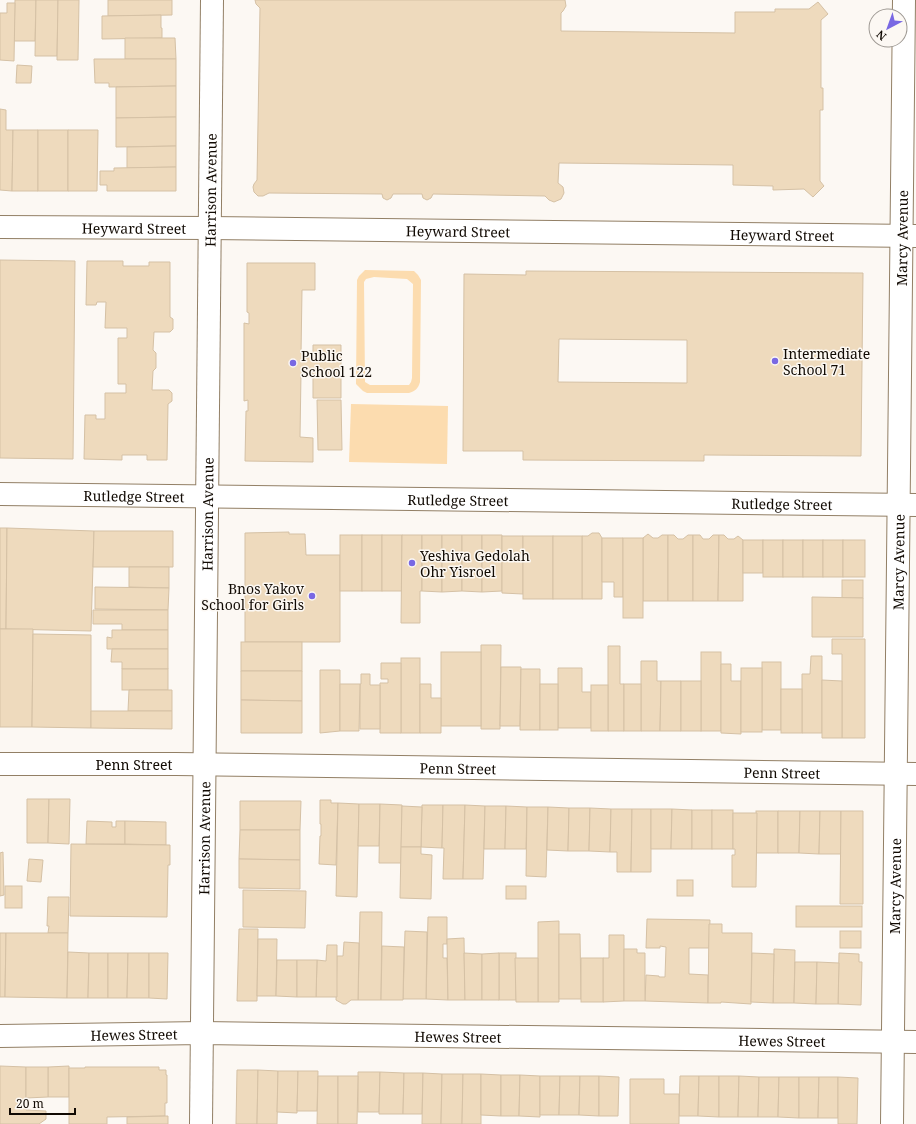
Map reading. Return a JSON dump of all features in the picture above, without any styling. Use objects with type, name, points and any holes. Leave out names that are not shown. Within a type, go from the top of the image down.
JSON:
[{"type":"street","name":"Harrison Avenue","points":[[201,1124],[212,0]]},
{"type":"street","name":"Marcy Avenue","points":[[892,1124],[893,1042],[906,773],[909,236],[904,0]]},
{"type":"street","name":"Heyward Street","points":[[0,227],[909,236]]},
{"type":"street","name":"Rutledge Street","points":[[0,494],[907,504]]},
{"type":"street","name":"Penn Street","points":[[0,764],[205,764],[906,773]]},
{"type":"street","name":"Hewes Street","points":[[0,1036],[202,1033],[916,1042]]},
{"type":"shaded area","points":[[365,270],[414,271],[421,280],[420,382],[417,388],[409,393],[367,393],[356,384],[357,280]],"holes":[[[374,277],[407,279],[413,284],[411,382],[409,385],[370,385],[365,382],[364,282],[366,279]]]},
{"type":"shaded area","points":[[351,404],[448,406],[447,464],[349,462]]},
{"type":"building","points":[[15,0],[36,0],[35,41],[14,41]]},
{"type":"building","points":[[36,0],[58,0],[57,56],[35,56]]},
{"type":"building","points":[[58,0],[79,0],[78,60],[57,60]]},
{"type":"building","points":[[108,0],[172,0],[172,15],[108,16]]},
{"type":"building","points":[[255,0],[565,0],[566,6],[561,13],[561,31],[735,33],[735,12],[775,12],[775,9],[809,9],[818,2],[828,14],[821,20],[821,88],[823,88],[823,110],[820,110],[820,181],[824,186],[813,197],[804,189],[773,190],[773,186],[733,185],[733,165],[559,163],[558,183],[563,187],[564,193],[561,199],[554,202],[545,196],[433,194],[431,198],[427,200],[423,198],[422,194],[393,194],[391,198],[387,200],[383,198],[382,194],[269,193],[263,196],[258,196],[254,192],[253,187],[257,180],[260,8],[256,4]]},
{"type":"building","points":[[7,3],[15,3],[14,61],[0,60],[0,13],[7,13]]},
{"type":"building","points":[[161,15],[162,38],[102,39],[102,16]]},
{"type":"building","points":[[125,38],[175,38],[176,59],[125,59]]},
{"type":"building","points":[[94,59],[176,59],[176,86],[109,87],[109,83],[95,83]]},
{"type":"building","points":[[17,65],[32,66],[31,83],[16,83]]},
{"type":"building","points":[[176,86],[176,117],[116,118],[116,87]]},
{"type":"building","points":[[0,109],[6,110],[6,130],[13,130],[12,191],[0,190]]},
{"type":"building","points":[[176,117],[176,146],[116,147],[116,118]]},
{"type":"building","points":[[13,130],[38,130],[38,191],[12,191]]},
{"type":"building","points":[[38,130],[68,130],[68,191],[38,191]]},
{"type":"building","points":[[68,130],[98,130],[97,191],[68,191]]},
{"type":"building","points":[[176,146],[176,167],[127,168],[127,147]]},
{"type":"building","points":[[176,167],[176,191],[107,191],[107,185],[100,185],[100,171],[114,171],[114,168]]},
{"type":"building","points":[[0,260],[75,261],[73,459],[0,458]]},
{"type":"building","points":[[87,261],[123,261],[123,266],[149,266],[149,262],[170,262],[170,317],[173,319],[173,329],[170,332],[154,332],[153,350],[156,353],[156,368],[153,371],[152,390],[169,390],[172,393],[172,401],[168,404],[167,460],[147,460],[147,455],[122,455],[122,460],[84,459],[85,415],[96,415],[96,419],[105,419],[105,393],[126,393],[126,384],[118,384],[118,338],[127,338],[127,328],[105,328],[106,302],[97,302],[96,305],[86,305]]},
{"type":"building","name":"Public School 122","points":[[247,263],[315,263],[315,290],[302,290],[301,354],[313,354],[313,345],[341,345],[341,398],[313,398],[313,373],[301,373],[300,437],[313,438],[313,462],[245,461],[246,411],[248,411],[248,400],[244,401],[244,323],[249,324],[249,313],[247,312]]},
{"type":"building","name":"Intermediate School 71","points":[[526,271],[863,273],[861,456],[704,455],[704,461],[523,460],[523,451],[463,451],[464,274],[526,275]],"holes":[[[559,339],[687,340],[687,383],[558,382]]]},
{"type":"building","points":[[317,400],[341,400],[342,450],[318,450]]},
{"type":"building","points":[[0,528],[7,528],[6,629],[0,629]]},
{"type":"building","points":[[7,528],[94,531],[91,631],[6,629]]},
{"type":"building","points":[[94,531],[173,531],[173,567],[93,567]]},
{"type":"building","points":[[289,532],[289,534],[305,534],[306,555],[340,555],[340,642],[245,642],[245,533]]},
{"type":"building","points":[[592,533],[599,533],[602,538],[602,599],[582,599],[582,536],[588,536]]},
{"type":"building","points":[[648,534],[653,538],[668,535],[668,601],[643,601],[643,538]]},
{"type":"building","points":[[340,535],[362,535],[362,591],[340,591]]},
{"type":"building","points":[[362,535],[382,535],[382,591],[362,591]]},
{"type":"building","points":[[382,535],[402,535],[402,591],[382,591]]},
{"type":"building","name":"Yeshiva Gedolah Ohr Yisroel","points":[[402,535],[422,535],[422,591],[420,591],[420,623],[401,623]]},
{"type":"building","points":[[422,535],[442,535],[442,592],[422,591]]},
{"type":"building","points":[[442,535],[462,535],[462,591],[442,592]]},
{"type":"building","points":[[462,535],[482,535],[482,592],[462,591]]},
{"type":"building","points":[[482,535],[502,535],[502,591],[482,592]]},
{"type":"building","points":[[668,535],[674,535],[678,539],[683,539],[688,535],[693,535],[693,601],[668,601]]},
{"type":"building","points":[[693,535],[700,535],[703,539],[709,539],[713,535],[719,535],[718,601],[693,601]]},
{"type":"building","points":[[719,535],[724,535],[728,539],[734,539],[738,536],[743,540],[743,601],[718,601]]},
{"type":"building","points":[[502,536],[523,536],[523,594],[502,593]]},
{"type":"building","points":[[523,536],[553,536],[553,599],[523,599]]},
{"type":"building","points":[[553,536],[582,536],[582,599],[553,599]]},
{"type":"building","points":[[602,538],[623,538],[623,597],[614,597],[614,582],[602,582]]},
{"type":"building","points":[[623,538],[643,538],[643,618],[623,618]]},
{"type":"building","points":[[743,540],[763,540],[763,573],[743,573]]},
{"type":"building","points":[[763,540],[783,540],[783,577],[763,577]]},
{"type":"building","points":[[783,540],[803,540],[803,577],[783,577]]},
{"type":"building","points":[[803,540],[823,540],[823,577],[803,577]]},
{"type":"building","points":[[823,540],[843,540],[843,577],[823,577]]},
{"type":"building","points":[[843,540],[865,540],[865,577],[843,577]]},
{"type":"building","points":[[129,567],[169,567],[169,588],[129,587]]},
{"type":"building","points":[[842,580],[863,580],[863,598],[842,598]]},
{"type":"building","points":[[95,587],[169,588],[168,610],[95,609]]},
{"type":"building","points":[[812,597],[863,598],[863,637],[812,637]]},
{"type":"building","points":[[93,610],[168,610],[168,630],[122,630],[122,624],[93,624]]},
{"type":"building","points":[[0,629],[33,629],[32,727],[0,727]]},
{"type":"building","points":[[112,630],[168,630],[168,649],[107,649],[107,637],[112,638]]},
{"type":"building","points":[[33,634],[91,635],[91,728],[32,727]]},
{"type":"building","points":[[832,639],[865,639],[865,738],[842,738],[842,654],[832,654]]},
{"type":"building","points":[[241,642],[302,642],[302,671],[241,671]]},
{"type":"building","points":[[481,645],[501,645],[500,729],[481,729]]},
{"type":"building","points":[[608,646],[620,646],[620,684],[624,684],[624,731],[608,731]]},
{"type":"building","points":[[112,649],[168,649],[168,669],[122,669],[122,662],[111,662]]},
{"type":"building","points":[[441,652],[481,652],[481,726],[441,726]]},
{"type":"building","points":[[701,652],[721,652],[721,731],[701,731]]},
{"type":"building","points":[[811,656],[822,656],[822,733],[802,733],[802,674],[810,674]]},
{"type":"building","points":[[401,658],[420,658],[420,733],[401,733]]},
{"type":"building","points":[[641,661],[657,661],[657,681],[661,681],[660,731],[641,731]]},
{"type":"building","points":[[762,662],[781,662],[781,730],[762,730]]},
{"type":"building","points":[[381,663],[401,663],[401,733],[380,733],[380,683],[388,683],[388,679],[381,679]]},
{"type":"building","points":[[721,664],[731,664],[731,681],[741,681],[741,734],[721,733]]},
{"type":"building","points":[[501,667],[521,667],[520,726],[500,726]]},
{"type":"building","points":[[558,668],[582,668],[582,692],[591,692],[591,728],[558,728]]},
{"type":"building","points":[[741,668],[762,668],[762,732],[741,732]]},
{"type":"building","points":[[122,669],[168,669],[168,690],[122,690]]},
{"type":"building","points":[[521,669],[540,669],[540,730],[520,730]]},
{"type":"building","points":[[320,670],[340,670],[340,731],[320,733]]},
{"type":"building","points":[[241,671],[302,671],[302,701],[241,700]]},
{"type":"building","points":[[361,674],[370,674],[370,685],[380,685],[380,729],[360,729]]},
{"type":"building","points":[[822,680],[842,681],[842,738],[822,738]]},
{"type":"building","points":[[661,681],[681,681],[681,731],[660,731]]},
{"type":"building","points":[[681,681],[701,681],[701,731],[681,731]]},
{"type":"building","points":[[340,684],[360,684],[359,731],[340,731]]},
{"type":"building","points":[[420,684],[431,684],[431,698],[441,698],[441,733],[420,733]]},
{"type":"building","points":[[540,684],[558,684],[558,730],[540,730]]},
{"type":"building","points":[[624,684],[641,684],[641,731],[624,731]]},
{"type":"building","points":[[591,685],[608,685],[608,731],[591,731]]},
{"type":"building","points":[[781,689],[802,689],[802,733],[781,733]]},
{"type":"building","points":[[129,690],[172,690],[172,711],[128,711]]},
{"type":"building","points":[[241,700],[302,701],[302,733],[241,733]]},
{"type":"building","points":[[91,711],[172,711],[172,729],[91,728]]},
{"type":"building","points":[[27,799],[49,799],[48,843],[27,843]]},
{"type":"building","points":[[49,799],[70,799],[69,844],[48,843]]},
{"type":"building","points":[[320,800],[331,800],[331,803],[338,803],[336,865],[319,864],[321,836]]},
{"type":"building","points":[[240,801],[301,801],[300,830],[240,830]]},
{"type":"building","points":[[338,803],[359,804],[357,897],[336,896]]},
{"type":"building","points":[[359,804],[380,804],[379,846],[358,846]]},
{"type":"building","points":[[380,804],[402,805],[401,863],[379,863]]},
{"type":"building","points":[[422,805],[443,805],[442,848],[421,847]]},
{"type":"building","points":[[443,805],[465,805],[463,879],[443,879]]},
{"type":"building","points":[[465,805],[485,806],[483,879],[463,879]]},
{"type":"building","points":[[402,806],[422,807],[421,847],[401,847]]},
{"type":"building","points":[[485,806],[506,806],[505,849],[484,849]]},
{"type":"building","points":[[506,806],[527,807],[526,849],[505,849]]},
{"type":"building","points":[[527,807],[548,807],[546,877],[526,876]]},
{"type":"building","points":[[548,807],[569,808],[568,851],[547,850]]},
{"type":"building","points":[[569,808],[590,808],[589,851],[568,851]]},
{"type":"building","points":[[590,808],[611,809],[610,852],[589,851]]},
{"type":"building","points":[[611,809],[632,809],[631,872],[617,872],[617,852],[610,852]]},
{"type":"building","points":[[632,809],[651,809],[651,872],[631,872]]},
{"type":"building","points":[[651,809],[672,809],[671,849],[651,849]]},
{"type":"building","points":[[672,809],[692,810],[692,849],[671,849]]},
{"type":"building","points":[[692,810],[712,810],[712,849],[692,849]]},
{"type":"building","points":[[712,810],[733,810],[733,849],[712,849]]},
{"type":"building","points":[[756,811],[778,811],[778,853],[756,853]]},
{"type":"building","points":[[778,811],[800,811],[799,853],[778,853]]},
{"type":"building","points":[[800,811],[820,811],[819,854],[799,853]]},
{"type":"building","points":[[820,811],[841,811],[841,854],[819,854]]},
{"type":"building","points":[[841,811],[863,811],[863,904],[840,904]]},
{"type":"building","points":[[733,813],[757,813],[756,887],[732,887],[732,855],[735,855],[735,849],[733,849]]},
{"type":"building","points":[[87,821],[112,822],[112,827],[116,827],[116,821],[125,821],[125,844],[86,844]]},
{"type":"building","points":[[125,821],[166,822],[166,845],[125,844]]},
{"type":"building","points":[[240,830],[300,830],[300,860],[239,859]]},
{"type":"building","points":[[71,844],[170,845],[167,917],[70,916]]},
{"type":"building","points":[[401,847],[421,847],[421,854],[432,855],[431,899],[400,898]]},
{"type":"building","points":[[3,852],[4,895],[0,896],[0,853]]},
{"type":"building","points":[[29,859],[43,860],[41,882],[27,881]]},
{"type":"building","points":[[239,859],[300,860],[300,889],[239,888]]},
{"type":"building","points":[[677,880],[693,880],[693,896],[677,896]]},
{"type":"building","points":[[5,886],[22,886],[22,908],[5,908]]},
{"type":"building","points":[[506,886],[526,886],[526,899],[506,899]]},
{"type":"building","points":[[243,890],[306,891],[305,928],[243,927]]},
{"type":"building","points":[[48,897],[69,897],[68,933],[48,933]]},
{"type":"building","points":[[796,906],[862,906],[862,927],[796,927]]},
{"type":"building","points":[[360,912],[382,912],[381,1000],[358,1000]]},
{"type":"building","points":[[428,917],[447,917],[447,944],[443,944],[443,958],[447,958],[448,1000],[426,999]]},
{"type":"building","points":[[647,919],[710,920],[709,948],[689,948],[689,974],[708,975],[708,1003],[645,1001],[646,975],[665,977],[666,947],[660,946],[660,948],[646,948]]},
{"type":"building","points":[[559,921],[559,1002],[538,1002],[538,922]]},
{"type":"building","points":[[709,924],[722,924],[722,933],[752,933],[751,1004],[721,1002],[708,1003]]},
{"type":"building","points":[[239,929],[258,929],[257,1001],[237,1001]]},
{"type":"building","points":[[405,931],[427,932],[426,999],[403,999]]},
{"type":"building","points":[[840,931],[861,931],[861,948],[840,948]]},
{"type":"building","points":[[0,933],[6,933],[5,997],[0,997]]},
{"type":"building","points":[[6,933],[68,933],[67,998],[5,997]]},
{"type":"building","points":[[559,934],[580,934],[581,999],[559,999]]},
{"type":"building","points":[[609,935],[624,935],[624,1001],[603,1002],[603,958],[609,958]]},
{"type":"building","points":[[464,938],[465,1000],[448,1000],[447,939]]},
{"type":"building","points":[[258,939],[277,939],[276,996],[257,996]]},
{"type":"building","points":[[344,942],[359,943],[358,1000],[351,1000],[346,1004],[336,1000],[337,956],[343,956]]},
{"type":"building","points":[[327,945],[337,945],[337,997],[316,997],[317,960],[326,961]]},
{"type":"building","points":[[382,946],[404,947],[403,1000],[381,1000]]},
{"type":"building","points":[[624,949],[637,949],[637,953],[645,953],[645,1001],[624,1001]]},
{"type":"building","points":[[774,949],[795,950],[794,1003],[773,1003]]},
{"type":"building","points":[[68,952],[89,953],[88,998],[67,998]]},
{"type":"building","points":[[89,953],[108,953],[108,998],[88,998]]},
{"type":"building","points":[[108,953],[128,953],[127,998],[108,998]]},
{"type":"building","points":[[128,953],[149,953],[149,998],[127,998]]},
{"type":"building","points":[[149,953],[168,953],[167,999],[149,998]]},
{"type":"building","points":[[464,953],[482,954],[482,1000],[465,1000]]},
{"type":"building","points":[[499,953],[516,953],[516,1000],[499,1000]]},
{"type":"building","points":[[499,953],[499,1000],[482,1000],[482,954]]},
{"type":"building","points":[[752,953],[774,954],[773,1003],[751,1002]]},
{"type":"building","points":[[839,953],[859,954],[859,962],[862,962],[861,1005],[838,1004]]},
{"type":"building","points":[[515,958],[538,958],[538,1002],[516,1002]]},
{"type":"building","points":[[581,958],[603,958],[603,1002],[581,1002]]},
{"type":"building","points":[[277,960],[297,960],[297,997],[276,996]]},
{"type":"building","points":[[297,960],[317,960],[316,997],[297,997]]},
{"type":"building","points":[[795,962],[817,962],[816,1004],[794,1003]]},
{"type":"building","points":[[817,962],[839,963],[838,1004],[816,1004]]},
{"type":"building","points":[[0,1066],[26,1067],[26,1110],[46,1111],[46,1119],[39,1124],[0,1124]]},
{"type":"building","points":[[69,1066],[69,1097],[48,1097],[48,1067]]},
{"type":"building","points":[[26,1067],[48,1067],[48,1097],[26,1098]]},
{"type":"building","points":[[159,1067],[159,1070],[166,1070],[167,1103],[165,1103],[165,1116],[107,1117],[107,1124],[69,1124],[69,1068]]},
{"type":"building","points":[[237,1070],[258,1070],[257,1124],[236,1124]]},
{"type":"building","points":[[258,1070],[278,1071],[277,1124],[257,1124]]},
{"type":"building","points":[[278,1071],[298,1071],[297,1113],[277,1112]]},
{"type":"building","points":[[298,1071],[318,1071],[317,1111],[297,1111]]},
{"type":"building","points":[[358,1072],[380,1072],[379,1112],[358,1112]]},
{"type":"building","points":[[380,1072],[404,1073],[403,1114],[379,1114]]},
{"type":"building","points":[[404,1073],[423,1073],[422,1114],[403,1114]]},
{"type":"building","points":[[423,1073],[442,1074],[441,1124],[422,1124]]},
{"type":"building","points":[[442,1074],[463,1074],[462,1124],[441,1124]]},
{"type":"building","points":[[463,1074],[481,1074],[481,1124],[462,1124]]},
{"type":"building","points":[[481,1074],[501,1075],[501,1116],[481,1115]]},
{"type":"building","points":[[501,1075],[520,1075],[519,1116],[501,1116]]},
{"type":"building","points":[[520,1075],[540,1076],[540,1117],[519,1116]]},
{"type":"building","points":[[318,1076],[338,1076],[338,1124],[317,1124]]},
{"type":"building","points":[[338,1076],[358,1076],[357,1124],[338,1124]]},
{"type":"building","points":[[540,1076],[560,1076],[559,1115],[540,1115]]},
{"type":"building","points":[[560,1076],[580,1076],[579,1115],[559,1115]]},
{"type":"building","points":[[580,1076],[599,1076],[599,1116],[579,1115]]},
{"type":"building","points":[[599,1076],[619,1077],[618,1116],[599,1116]]},
{"type":"building","points":[[680,1076],[699,1076],[698,1116],[679,1116]]},
{"type":"building","points":[[699,1076],[719,1076],[719,1117],[698,1116]]},
{"type":"building","points":[[719,1076],[739,1076],[738,1117],[719,1117]]},
{"type":"building","points":[[739,1076],[759,1077],[758,1117],[738,1117]]},
{"type":"building","points":[[759,1077],[779,1077],[778,1117],[758,1117]]},
{"type":"building","points":[[779,1077],[799,1077],[799,1118],[778,1117]]},
{"type":"building","points":[[799,1077],[819,1077],[818,1118],[799,1118]]},
{"type":"building","points":[[819,1077],[838,1077],[838,1118],[818,1118]]},
{"type":"building","points":[[838,1077],[858,1078],[857,1124],[838,1124]]},
{"type":"building","points":[[630,1079],[664,1079],[664,1094],[679,1094],[679,1124],[630,1124]]},
{"type":"building","points":[[168,1116],[168,1124],[127,1124],[127,1117]]},
{"type":"place","name":"Intermediate School 71","points":[[775,361]]},
{"type":"place","name":"Public School 122","points":[[293,363]]},
{"type":"place","name":"Yeshiva Gedolah Ohr Yisroel","points":[[412,563]]},
{"type":"place","name":"Bnos Yakov School for Girls","points":[[312,596]]}]
